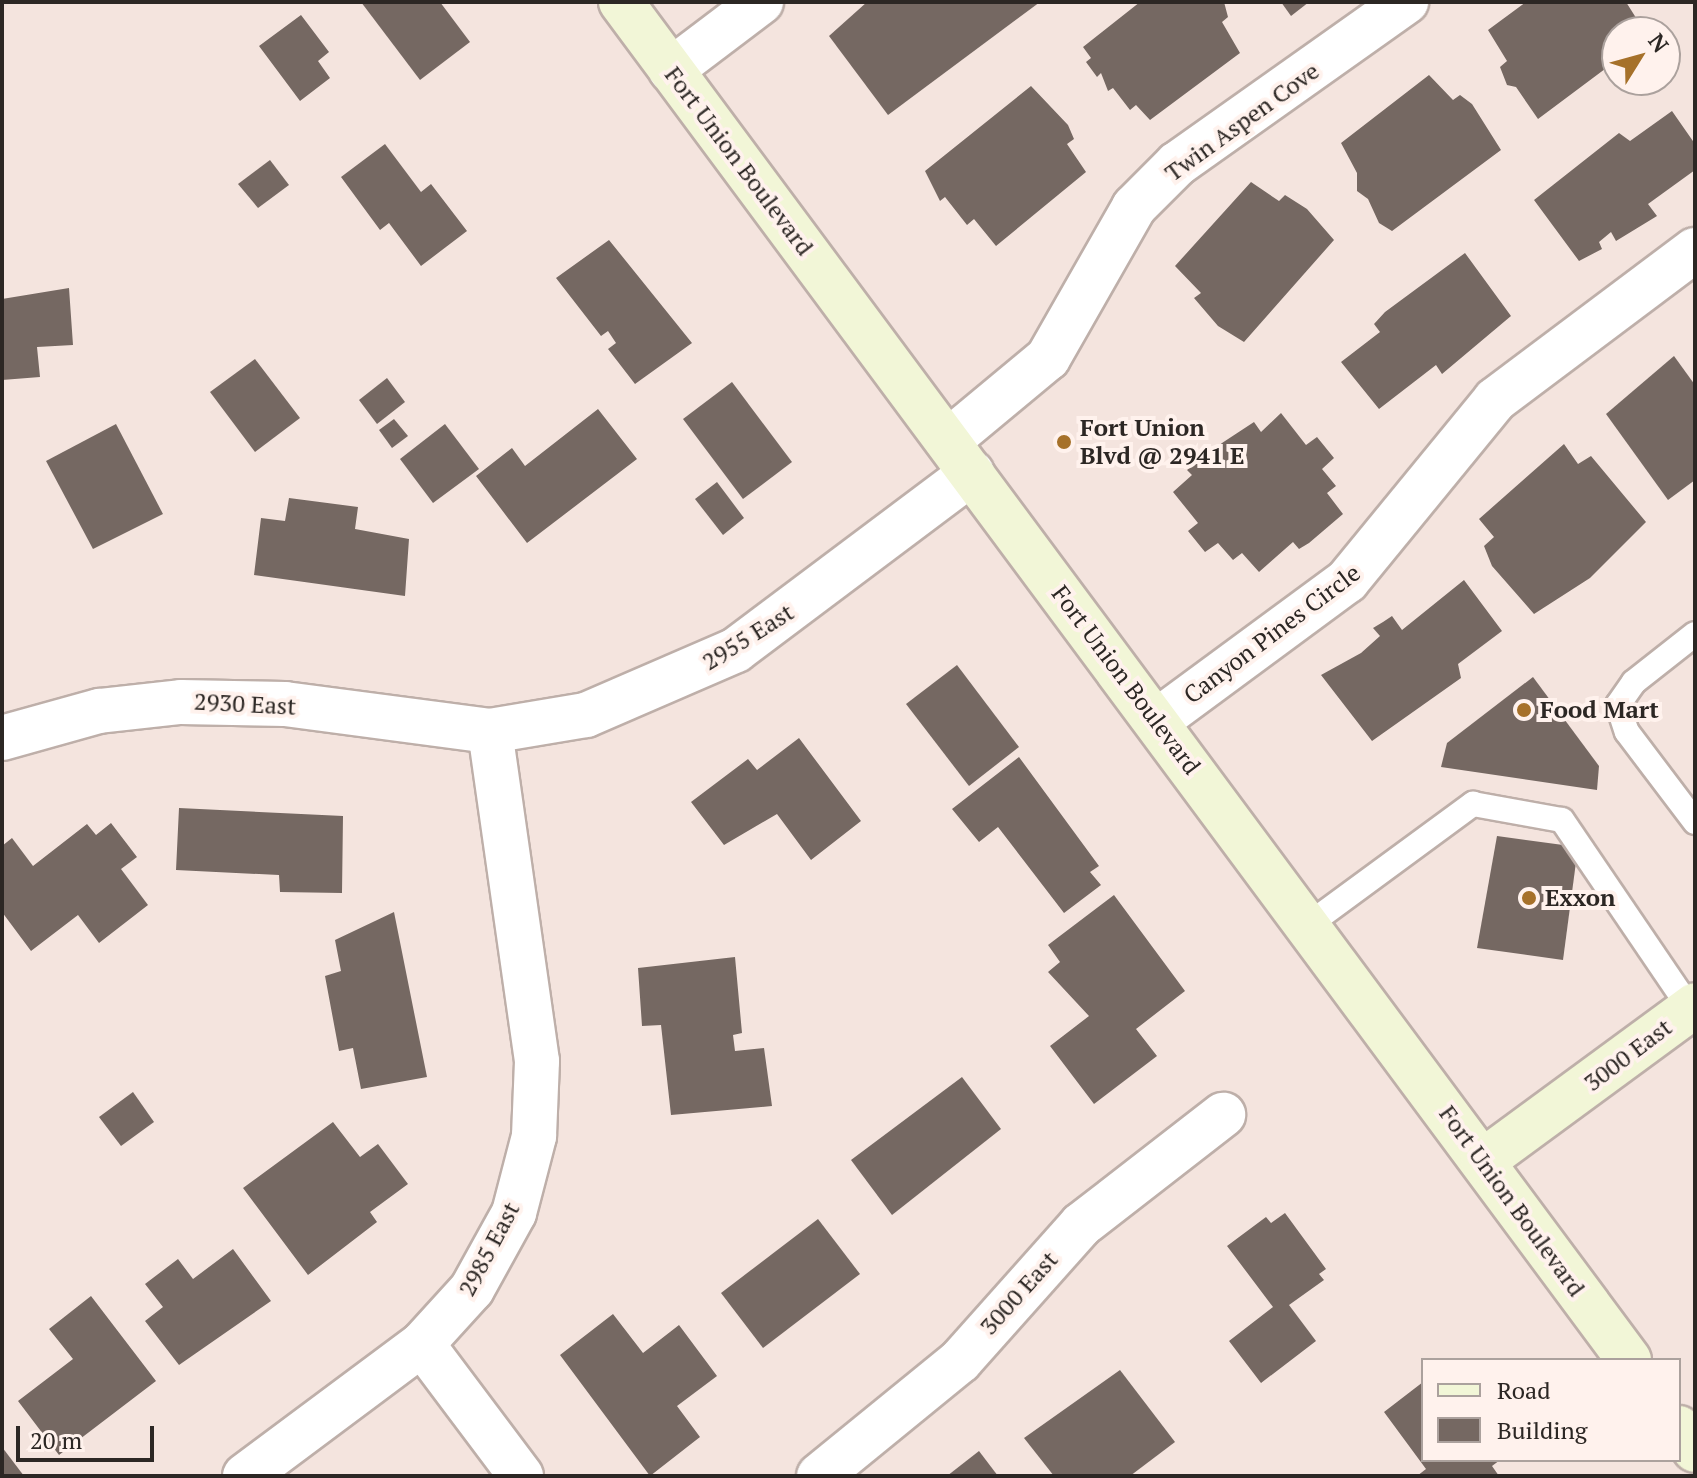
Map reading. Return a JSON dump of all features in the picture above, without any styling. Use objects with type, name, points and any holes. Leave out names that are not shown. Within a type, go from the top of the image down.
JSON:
[{"type":"main road","name":"Fort Union Boulevard","points":[[621,2],[1628,1358]]},
{"type":"main road","name":"3000 East","points":[[1483,1161],[1693,1006]]},
{"type":"street","points":[[671,70],[761,2]]},
{"type":"street","name":"Twin Aspen Cove","points":[[960,457],[1048,358],[1134,207],[1177,164],[1406,2]]},
{"type":"street","name":"Canyon Pines Circle","points":[[1157,721],[1347,581],[1495,400],[1695,250]]},
{"type":"street","name":"2955 East","points":[[490,731],[586,715],[736,650],[960,457]]},
{"type":"street","name":"2930 East","points":[[2,738],[99,711],[181,702],[285,704],[490,731]]},
{"type":"street","name":"2985 East","points":[[245,1476],[422,1344],[472,1289],[507,1226],[534,1136],[537,1061],[490,731]]},
{"type":"street","name":"3000 East","points":[[819,1476],[960,1361],[1081,1225],[1223,1115]]},
{"type":"street","points":[[422,1344],[521,1476]]},
{"type":"lane","points":[[1695,634],[1634,682],[1618,705],[1627,732],[1695,822]]},
{"type":"lane","points":[[1308,925],[1473,804],[1562,820],[1693,1006]]},
{"type":"building","points":[[361,2],[440,2],[470,42],[420,80]]},
{"type":"building","points":[[867,2],[1040,2],[888,115],[829,36]]},
{"type":"building","points":[[1140,2],[1224,2],[1228,17],[1222,22],[1240,53],[1150,120],[1136,105],[1130,110],[1113,88],[1108,91],[1101,73],[1097,77],[1086,62],[1091,58],[1083,47]]},
{"type":"building","points":[[1281,2],[1309,2],[1291,16]]},
{"type":"building","points":[[1526,2],[1626,2],[1635,16],[1601,16],[1601,72],[1538,119],[1516,87],[1507,85],[1500,67],[1507,61],[1488,30]]},
{"type":"building","points":[[301,15],[329,52],[318,61],[330,78],[300,101],[259,46]]},
{"type":"building","points":[[1429,75],[1453,100],[1460,95],[1472,104],[1501,150],[1392,231],[1379,223],[1368,199],[1357,191],[1357,173],[1341,143]]},
{"type":"building","points":[[1031,86],[1068,125],[1074,139],[1067,144],[1086,172],[996,246],[974,219],[967,225],[945,197],[940,201],[925,171]]},
{"type":"building","points":[[1672,111],[1695,144],[1695,170],[1648,204],[1657,216],[1616,241],[1611,232],[1599,242],[1602,249],[1579,261],[1534,200],[1619,133],[1630,141]]},
{"type":"building","points":[[385,144],[421,192],[431,184],[467,231],[421,266],[389,223],[380,230],[341,177]]},
{"type":"building","points":[[270,160],[289,185],[258,208],[238,184]]},
{"type":"building","points":[[1251,182],[1279,201],[1285,195],[1307,209],[1334,240],[1244,342],[1218,326],[1194,298],[1201,293],[1175,266]]},
{"type":"building","points":[[609,240],[692,343],[635,384],[608,349],[616,343],[608,331],[601,336],[556,278]]},
{"type":"building","points":[[1465,253],[1511,316],[1442,374],[1436,365],[1379,409],[1341,362],[1380,332],[1374,324],[1385,312]]},
{"type":"building","points":[[69,288],[73,345],[37,347],[40,377],[2,380],[2,299]]},
{"type":"building","points":[[1674,356],[1695,385],[1695,480],[1668,500],[1606,414]]},
{"type":"building","points":[[255,359],[300,418],[255,452],[210,392]]},
{"type":"building","points":[[387,378],[405,402],[377,424],[359,400]]},
{"type":"building","points":[[732,382],[792,462],[743,499],[683,419]]},
{"type":"building","points":[[598,409],[637,459],[527,543],[476,476],[512,448],[525,466]]},
{"type":"building","points":[[1281,413],[1306,445],[1317,437],[1334,458],[1322,469],[1336,486],[1327,493],[1343,514],[1299,549],[1293,542],[1259,572],[1242,553],[1233,560],[1218,543],[1205,552],[1188,531],[1198,523],[1173,492],[1192,475],[1187,470],[1222,443],[1254,422],[1261,432]]},
{"type":"building","points":[[394,419],[408,436],[392,448],[379,430]]},
{"type":"building","points":[[116,424],[163,514],[93,549],[46,461]]},
{"type":"building","points":[[445,424],[479,469],[433,503],[400,459]]},
{"type":"building","points":[[1564,444],[1578,464],[1591,456],[1646,522],[1590,578],[1534,614],[1492,566],[1484,546],[1494,537],[1479,519]]},
{"type":"building","points":[[717,482],[744,518],[723,535],[695,499]]},
{"type":"building","points":[[289,498],[358,507],[355,529],[409,539],[405,596],[254,575],[261,518],[285,521]]},
{"type":"building","points":[[1464,580],[1502,631],[1458,664],[1461,678],[1372,741],[1321,675],[1361,653],[1380,636],[1373,628],[1392,616],[1402,630]]},
{"type":"building","points":[[957,665],[1019,747],[969,786],[906,704]]},
{"type":"building","name":"Food Mart","points":[[1533,677],[1599,766],[1597,790],[1441,767],[1447,743]]},
{"type":"building","points":[[799,738],[861,821],[811,860],[777,814],[724,845],[691,802],[748,759],[757,770]]},
{"type":"building","points":[[1019,757],[1099,866],[1090,872],[1101,885],[1064,913],[998,827],[979,842],[952,809]]},
{"type":"building","points":[[179,808],[343,816],[342,893],[280,892],[279,875],[176,870]]},
{"type":"building","points":[[111,823],[137,857],[121,869],[148,905],[99,943],[78,915],[31,951],[2,912],[2,846],[12,838],[33,866],[87,824],[96,835]]},
{"type":"building","name":"Exxon","points":[[1497,836],[1578,847],[1563,960],[1477,948]]},
{"type":"building","points":[[1114,895],[1185,991],[1136,1029],[1157,1056],[1094,1104],[1050,1046],[1089,1016],[1048,972],[1060,962],[1048,945]]},
{"type":"building","points":[[394,912],[427,1077],[361,1089],[353,1048],[339,1051],[325,976],[341,971],[335,940]]},
{"type":"building","points":[[735,957],[742,1033],[733,1035],[735,1051],[764,1048],[772,1106],[671,1115],[661,1025],[642,1026],[638,968]]},
{"type":"building","points":[[962,1077],[1001,1129],[892,1215],[851,1160]]},
{"type":"building","points":[[133,1092],[154,1122],[121,1146],[99,1117]]},
{"type":"building","points":[[333,1122],[360,1157],[378,1144],[408,1184],[370,1212],[377,1222],[308,1275],[243,1188]]},
{"type":"building","points":[[1285,1213],[1326,1269],[1319,1274],[1324,1280],[1289,1305],[1316,1341],[1261,1383],[1229,1341],[1273,1307],[1227,1246],[1266,1217],[1271,1223]]},
{"type":"building","points":[[818,1219],[860,1274],[763,1348],[721,1293]]},
{"type":"building","points":[[233,1249],[271,1301],[179,1365],[145,1321],[163,1307],[145,1284],[178,1259],[193,1279]]},
{"type":"building","points":[[91,1296],[156,1381],[59,1455],[18,1401],[73,1359],[49,1329]]},
{"type":"building","points":[[613,1314],[643,1353],[679,1325],[717,1376],[677,1406],[700,1437],[650,1476],[560,1355]]},
{"type":"building","points":[[1120,1370],[1175,1442],[1130,1476],[1054,1476],[1024,1438]]},
{"type":"building","points":[[1421,1384],[1421,1462],[1497,1462],[1492,1466],[1499,1476],[1417,1476],[1426,1469],[1384,1412]]},
{"type":"building","points":[[2,1447],[24,1476],[2,1476]]},
{"type":"building","points":[[979,1451],[998,1476],[947,1476]]},
{"type":"place","name":"Fort Union Blvd @ 2941 E","points":[[1064,442]]},
{"type":"place","name":"Food Mart","points":[[1524,710]]},
{"type":"place","name":"Exxon","points":[[1529,898]]}]
